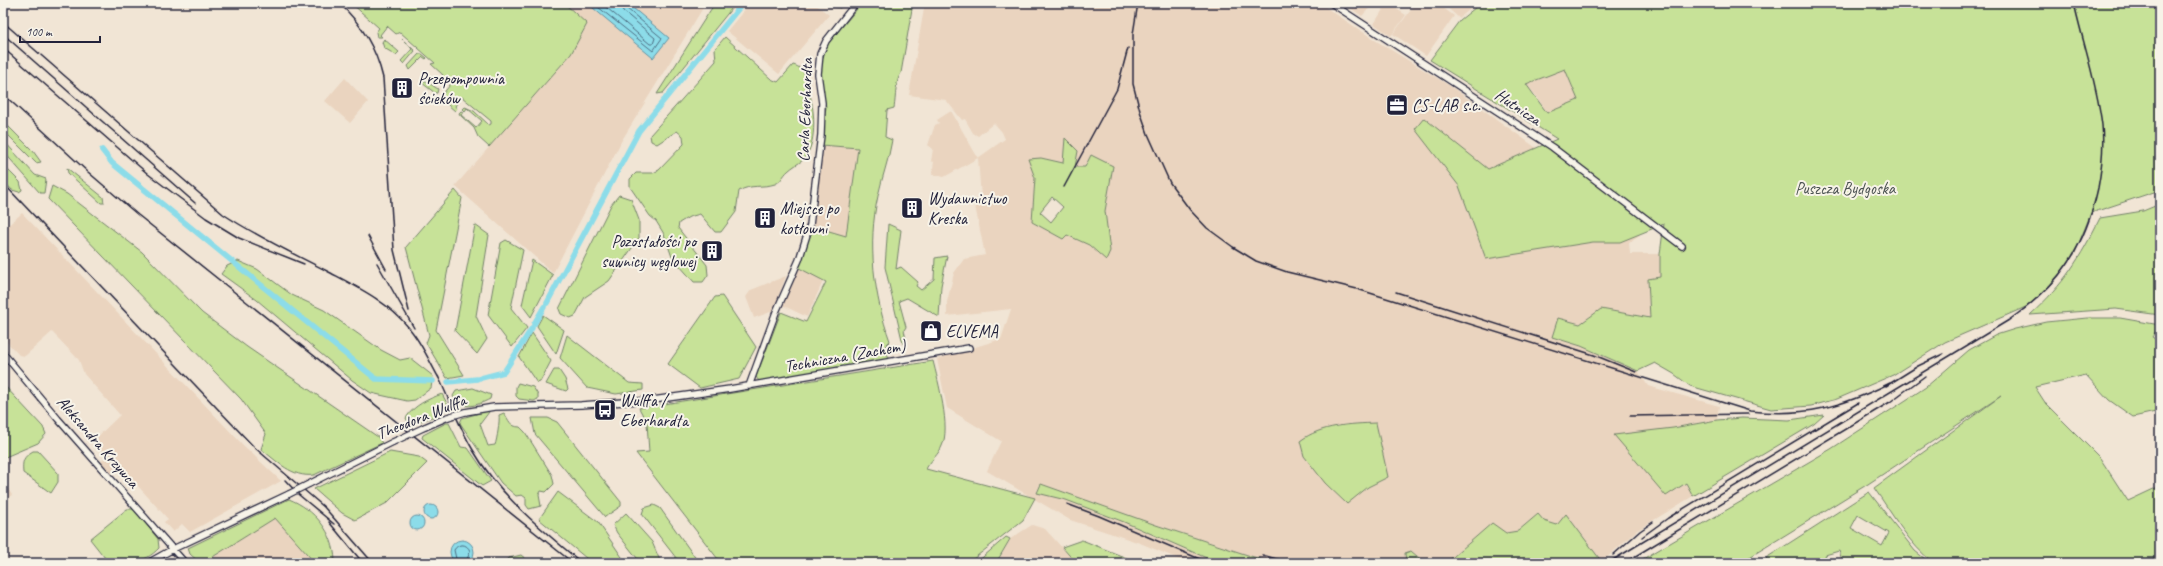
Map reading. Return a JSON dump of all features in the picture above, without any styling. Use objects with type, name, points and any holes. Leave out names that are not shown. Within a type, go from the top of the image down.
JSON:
[{"type":"street","name":"Carla Eberhardta","points":[[749,386],[776,312],[799,260],[810,225],[821,135],[822,103],[818,74],[820,54],[826,41],[856,3]]},
{"type":"street","name":"Hutnicza","points":[[1331,3],[1552,147],[1682,246]]},
{"type":"street","name":"Techniczna (Zachem)","points":[[749,386],[969,348]]},
{"type":"street","name":"Aleksandra Krzywca","points":[[3,353],[58,419],[185,563]]},
{"type":"street","name":"Theodora Wulffa","points":[[148,563],[173,549],[289,494],[393,442],[448,417],[465,412],[494,407],[581,405],[653,400],[749,386]]},
{"type":"shaded area","points":[[564,3],[706,3],[622,140],[553,273],[455,186],[571,54],[587,24]]},
{"type":"shaded area","points":[[750,3],[814,3],[829,15],[779,74],[727,31]]},
{"type":"shaded area","points":[[925,3],[1319,3],[1378,42],[1450,86],[1641,223],[1642,230],[1638,237],[1629,243],[1630,254],[1660,254],[1660,277],[1648,279],[1650,318],[1601,309],[1580,324],[1558,318],[1552,337],[1581,346],[1638,371],[1648,386],[1719,406],[1717,420],[1673,428],[1665,496],[1686,483],[1693,496],[1636,531],[1602,562],[1566,515],[1557,525],[1544,521],[1538,514],[1518,531],[1506,533],[1492,524],[1446,563],[1425,563],[1411,551],[1406,563],[1272,563],[1156,525],[1041,484],[1037,492],[1066,500],[1124,522],[1218,563],[1188,563],[1140,543],[1070,520],[987,471],[1001,441],[947,408],[937,359],[1001,339],[1011,309],[947,316],[947,302],[954,273],[964,259],[985,255],[974,201],[981,198],[978,158],[1005,139],[1002,132],[994,123],[978,136],[973,133],[965,119],[962,120],[946,100],[909,95]],"holes":[[[1065,139],[1075,167],[1113,166],[1105,211],[1110,251],[1106,259],[1089,245],[1067,235],[1063,239],[1032,222],[1035,178],[1041,158],[1063,163]],[[1388,477],[1368,487],[1347,504],[1325,483]]]},
{"type":"shaded area","points":[[1343,3],[1374,3],[1362,16]]},
{"type":"shaded area","points":[[1387,3],[1406,15],[1391,36],[1374,24]]},
{"type":"shaded area","points":[[1416,3],[1437,3],[1454,16],[1426,56],[1393,34]]},
{"type":"shaded area","points":[[1442,3],[1478,3],[1459,18]]},
{"type":"shaded area","points":[[1565,69],[1579,100],[1547,113],[1537,97],[1526,84]]},
{"type":"shaded area","points":[[345,78],[368,102],[350,123],[325,101]]},
{"type":"shaded area","points":[[951,111],[978,158],[944,177],[932,174],[934,162],[931,161],[933,149],[928,145],[935,125],[939,123],[937,120]]},
{"type":"shaded area","points":[[821,145],[858,148],[846,236],[812,226]]},
{"type":"shaded area","points":[[22,213],[243,445],[281,481],[190,532],[182,524],[173,532],[164,522],[168,519],[120,466],[111,474],[101,462],[106,456],[92,442],[120,415],[84,374],[79,360],[52,332],[25,356],[19,355],[3,338],[3,230]]},
{"type":"shaded area","points":[[799,268],[824,279],[807,317],[782,305]]},
{"type":"shaded area","points":[[786,276],[773,311],[754,318],[746,297],[751,290]]},
{"type":"shaded area","points":[[3,481],[12,495],[3,501]]},
{"type":"shaded area","points":[[275,517],[315,563],[203,563]]},
{"type":"shaded area","points":[[1032,525],[1045,529],[1076,563],[996,563],[1010,539]]},
{"type":"green space","points":[[351,3],[564,3],[587,24],[571,54],[489,147],[478,137],[474,128],[460,115],[459,113],[461,111],[463,112],[461,115],[476,128],[482,121],[467,108],[465,111],[463,109],[465,107],[474,111],[489,125],[491,124],[491,121],[462,97],[455,106],[457,109],[455,111],[441,99],[442,95],[454,80],[451,78],[444,83],[439,79],[443,75],[431,64],[435,63],[400,32],[396,34],[387,26],[380,35],[382,37],[377,37],[376,32],[379,28]]},
{"type":"green space","points":[[715,3],[736,3],[663,93],[657,94]]},
{"type":"green space","points":[[823,3],[845,3],[840,8]]},
{"type":"green space","points":[[862,3],[913,3],[894,108],[887,110],[885,137],[892,140],[878,196],[873,233],[876,288],[884,324],[890,341],[884,347],[891,362],[759,381],[756,377],[781,312],[806,322],[826,282],[799,268],[812,226],[846,236],[858,148],[821,145],[826,107],[819,70],[827,45]]},
{"type":"green space","name":"Puszcza Bydgoska","points":[[1481,3],[2160,3],[2160,190],[2091,213],[2075,253],[2053,283],[2028,306],[1945,342],[1893,375],[1837,399],[1811,406],[1771,409],[1690,386],[1674,374],[1655,363],[1638,371],[1581,346],[1552,337],[1558,318],[1580,324],[1601,309],[1650,318],[1648,279],[1660,277],[1660,254],[1664,224],[1620,242],[1593,242],[1486,259],[1459,186],[1415,129],[1424,118],[1488,169],[1557,139],[1430,60],[1460,20]],"holes":[[[1565,69],[1578,100],[1547,113],[1526,84]]]},
{"type":"green space","points":[[725,37],[771,79],[778,82],[793,65],[801,69],[806,77],[812,102],[814,120],[813,138],[808,154],[777,183],[739,191],[736,212],[721,232],[715,232],[700,214],[689,217],[679,223],[678,228],[707,265],[708,275],[703,282],[694,282],[672,257],[664,234],[630,187],[630,179],[636,173],[653,173],[659,170],[684,144],[683,136],[677,131],[657,144],[651,141],[650,135],[716,61],[715,49]]},
{"type":"green space","points":[[384,39],[399,52],[396,55],[384,48],[382,42]]},
{"type":"green space","points":[[402,39],[415,51],[404,64],[401,61],[412,49]]},
{"type":"green space","points":[[419,54],[422,54],[427,58],[426,59],[423,57],[410,70],[408,66]]},
{"type":"green space","points":[[424,80],[438,89],[437,93],[422,83]]},
{"type":"green space","points":[[3,121],[33,151],[41,162],[36,163],[3,130]]},
{"type":"green space","points":[[1065,138],[1078,151],[1075,167],[1085,167],[1091,155],[1113,166],[1105,211],[1110,251],[1106,260],[1089,245],[1067,235],[1063,239],[1032,222],[1035,178],[1028,159],[1041,158],[1063,163]],"holes":[[[1052,197],[1063,207],[1051,222],[1040,212]]]},
{"type":"green space","points":[[3,140],[35,175],[46,179],[44,193],[40,193],[3,151]]},
{"type":"green space","points":[[3,165],[20,182],[22,190],[19,192],[12,190],[3,180]]},
{"type":"green space","points":[[67,168],[103,197],[104,203],[101,203],[68,173]]},
{"type":"green space","points":[[52,186],[67,194],[142,252],[202,313],[247,347],[378,437],[382,443],[314,475],[299,474],[285,468],[261,449],[266,434],[241,399],[48,199]]},
{"type":"green space","points":[[455,190],[462,198],[436,330],[464,375],[447,378],[426,343],[429,335],[406,247]]},
{"type":"green space","points":[[619,195],[631,199],[639,220],[639,238],[609,281],[585,297],[575,316],[570,318],[561,314],[559,309],[611,205]]},
{"type":"green space","points":[[2160,204],[2160,315],[2116,309],[2030,315],[2053,292],[2078,259],[2100,218],[2143,211]]},
{"type":"green space","points":[[888,224],[901,230],[896,269],[901,267],[918,282],[916,286],[921,290],[934,279],[935,258],[947,256],[941,286],[939,317],[907,298],[899,301],[906,327],[904,330],[907,344],[903,344],[885,267]]},
{"type":"green space","points":[[475,225],[489,235],[476,316],[487,339],[477,354],[455,331]]},
{"type":"green space","points":[[506,240],[523,250],[511,308],[527,328],[512,347],[488,315],[501,243]]},
{"type":"green space","points":[[532,260],[553,275],[531,317],[522,305]]},
{"type":"green space","points":[[238,261],[257,269],[292,295],[324,310],[381,350],[400,360],[410,358],[433,376],[431,388],[415,400],[407,401],[371,393],[352,380],[257,300],[221,274],[227,266]]},
{"type":"green space","points":[[722,296],[756,347],[739,379],[700,388],[668,364],[715,297]]},
{"type":"green space","points":[[543,315],[564,330],[556,354],[537,326]]},
{"type":"green space","points":[[2087,318],[2120,318],[2160,325],[2152,337],[2160,342],[2160,411],[2133,417],[2109,400],[2086,375],[2035,387],[2046,404],[2100,458],[2128,501],[2160,486],[2160,563],[1934,563],[1925,556],[1901,528],[1874,488],[2001,396],[1868,484],[1740,563],[1636,563],[1831,449],[1926,387],[1969,350],[1996,335],[2046,322]]},
{"type":"green space","points":[[532,333],[551,361],[540,382],[537,383],[519,357]]},
{"type":"green space","points":[[567,335],[629,383],[643,384],[643,390],[616,394],[587,388],[560,358]]},
{"type":"green space","points":[[933,361],[943,404],[945,428],[942,446],[926,469],[1035,498],[1023,520],[968,563],[721,563],[636,453],[649,452],[647,423],[639,408]]},
{"type":"green space","points":[[554,370],[559,370],[565,379],[568,389],[566,391],[546,384]]},
{"type":"green space","points":[[518,383],[533,387],[538,395],[538,399],[534,401],[519,399],[516,396],[516,387]]},
{"type":"green space","points":[[3,384],[43,427],[46,434],[38,443],[3,458]]},
{"type":"green space","points":[[473,388],[491,395],[490,399],[480,404],[469,406],[460,404],[453,396],[456,391]]},
{"type":"green space","points":[[442,394],[449,407],[441,414],[412,424],[408,422],[406,418],[413,409],[427,400]]},
{"type":"green space","points":[[487,411],[489,412],[480,424],[488,446],[495,445],[499,415],[504,413],[514,426],[520,427],[525,432],[552,475],[554,484],[546,492],[541,491],[539,495],[541,506],[529,509],[526,505],[526,498],[522,495],[516,496],[501,483],[460,423],[462,418]]},
{"type":"green space","points":[[1824,415],[1814,424],[1693,496],[1686,483],[1666,496],[1614,435],[1673,428],[1717,420],[1742,418],[1789,420]]},
{"type":"green space","points":[[532,418],[548,418],[557,422],[621,502],[621,506],[605,517],[535,434]]},
{"type":"green space","points":[[446,423],[449,423],[461,447],[468,448],[491,481],[482,486],[422,438],[423,435]]},
{"type":"green space","points":[[1376,423],[1388,477],[1368,487],[1347,504],[1325,483],[1304,456],[1300,441],[1317,432],[1336,426]]},
{"type":"green space","points":[[33,451],[38,451],[58,473],[58,482],[51,493],[23,473],[24,460],[27,455]]},
{"type":"green space","points":[[390,452],[419,457],[427,463],[387,503],[355,520],[342,513],[314,489]]},
{"type":"green space","points":[[1041,484],[1156,525],[1272,563],[1218,563],[1124,522],[1066,500],[1037,493]]},
{"type":"green space","points":[[558,492],[598,522],[626,563],[592,563],[539,519]]},
{"type":"green space","points":[[1869,492],[1915,551],[1930,563],[1843,563],[1839,551],[1825,555],[1828,563],[1770,563],[1766,558]],"holes":[[[1858,515],[1889,533],[1882,546],[1851,528]]]},
{"type":"green space","points":[[289,499],[307,509],[327,531],[334,550],[335,561],[332,563],[315,563],[275,518],[203,563],[200,563],[190,554],[188,548]]},
{"type":"green space","points":[[654,505],[660,508],[699,563],[680,563],[642,514],[644,508]]},
{"type":"green space","points":[[127,509],[134,509],[158,539],[159,548],[148,557],[136,562],[109,563],[90,539]]},
{"type":"green space","points":[[626,513],[652,542],[661,563],[641,563],[617,533],[613,525]]},
{"type":"green space","points":[[1538,514],[1544,521],[1557,525],[1566,514],[1602,562],[1446,563],[1492,523],[1506,533],[1518,531]]},
{"type":"green space","points":[[1006,537],[1010,539],[996,563],[976,563]]},
{"type":"green space","points":[[1082,540],[1139,563],[1076,563],[1062,547]]},
{"type":"green space","points":[[1411,551],[1425,563],[1406,563],[1405,553]]},
{"type":"green space","points":[[521,555],[531,563],[505,563],[509,558]]},
{"type":"water","points":[[587,3],[627,3],[669,38],[653,58]]},
{"type":"water","points":[[428,505],[434,505],[438,509],[438,515],[434,519],[428,519],[424,515],[424,509]]},
{"type":"water","points":[[417,516],[422,518],[424,523],[422,528],[417,530],[412,528],[410,523],[412,518]]},
{"type":"water","points":[[462,540],[467,541],[473,547],[473,557],[467,563],[462,564],[457,563],[451,557],[450,552],[451,547],[457,541]]},
{"type":"waterway","points":[[547,303],[639,131],[743,3]]},
{"type":"waterway","points":[[102,150],[112,163],[376,379],[433,381]]},
{"type":"waterway","points":[[534,324],[544,307]]},
{"type":"waterway","points":[[481,378],[504,372],[532,328]]},
{"type":"waterway","points":[[448,382],[477,379]]},
{"type":"railway","points":[[339,3],[355,19],[367,37],[380,67],[383,78],[394,250],[409,311]]},
{"type":"railway","points":[[1138,3],[1133,34],[1133,84],[1148,134],[1170,183],[1190,210],[1207,228],[1233,247],[1256,261],[1287,272],[1357,289],[1750,411],[1788,413],[1823,408],[1856,398],[1890,383]]},
{"type":"railway","points":[[1608,563],[2009,320],[2027,307],[2056,279],[2067,264],[2086,229],[2101,172],[2103,133],[2100,110],[2074,3]]},
{"type":"railway","points":[[3,22],[223,214],[261,237],[371,295],[391,310],[414,334],[440,380]]},
{"type":"railway","points":[[3,34],[195,203]]},
{"type":"railway","points":[[3,48],[148,174],[206,218],[239,238],[304,264]]},
{"type":"railway","points":[[1064,187],[1117,89],[1128,48]]},
{"type":"railway","points":[[3,94],[88,172],[138,215],[573,563]]},
{"type":"railway","points":[[3,183],[254,447],[324,507],[373,563]]},
{"type":"railway","points":[[368,236],[386,269]]},
{"type":"railway","points":[[377,263],[414,328]]},
{"type":"railway","points":[[1396,292],[1594,355],[1636,372]]},
{"type":"railway","points":[[1886,386],[1918,366],[1943,354]]},
{"type":"railway","points":[[438,376],[468,441],[495,482],[537,525],[582,563]]},
{"type":"railway","points":[[1624,563],[1890,402],[1925,376]]},
{"type":"railway","points":[[1642,537],[1668,518],[1858,403]]},
{"type":"railway","points":[[1630,416],[1748,414]]},
{"type":"railway","points":[[285,480],[299,495],[334,524]]},
{"type":"railway","points":[[1067,504],[1209,563]]},
{"type":"railway","points":[[329,522],[363,563]]},
{"type":"railway","points":[[1613,555],[1640,531],[1653,522]]},
{"type":"railway","points":[[1262,555],[1291,563]]},
{"type":"place","name":"Przepompownia ścieków","points":[[402,88]]},
{"type":"place","name":"CS-LAB s.c.","points":[[1397,105]]},
{"type":"place","name":"Wydawnictwo Kreska","points":[[912,208]]},
{"type":"place","name":"Miejsce po kotłowni","points":[[765,218]]},
{"type":"place","name":"Pozostałości po suwnicy węglowej","points":[[712,251]]},
{"type":"place","name":"ELVEMA","points":[[931,331]]},
{"type":"place","name":"Wulffa / Eberhardta","points":[[605,410]]}]
